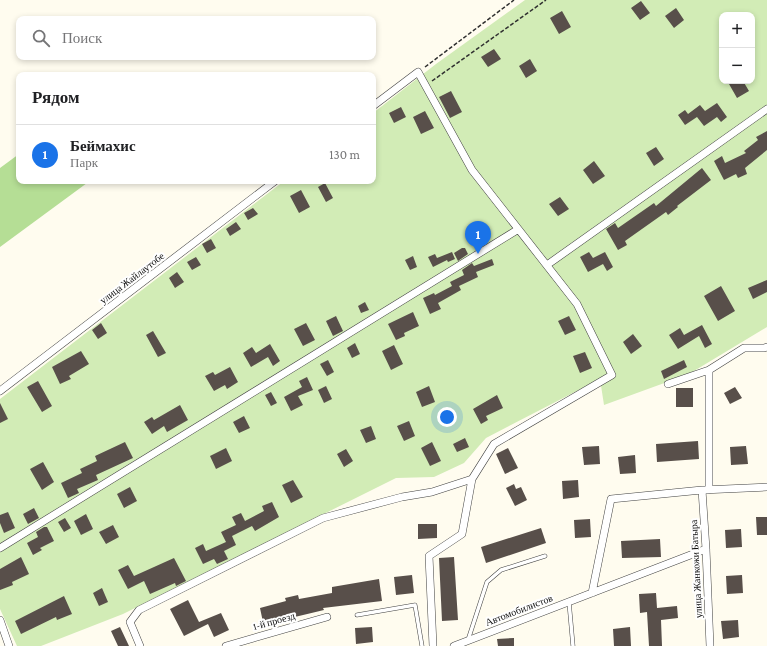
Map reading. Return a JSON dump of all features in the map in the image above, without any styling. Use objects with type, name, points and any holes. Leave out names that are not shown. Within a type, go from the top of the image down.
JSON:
[{"type":"street","points":[[376,104],[418,72],[472,170],[517,230],[547,265],[577,304],[612,375],[494,444],[472,480],[462,534],[429,556],[434,646]]},
{"type":"street","points":[[547,265],[767,109]]},
{"type":"street","name":"улица Жайлаутобе","points":[[0,391],[271,184]]},
{"type":"street","points":[[0,548],[517,230]]},
{"type":"street","points":[[668,384],[709,370],[744,348],[764,348],[767,346]]},
{"type":"street","name":"улица Жанкожи Батыра","points":[[709,370],[705,490],[710,646]]},
{"type":"street","points":[[140,646],[130,622],[139,610],[323,518],[402,497],[432,492],[472,480]]},
{"type":"street","points":[[592,593],[611,499],[705,490],[767,487]]},
{"type":"street","name":"Автомобилистов","points":[[456,646],[706,549]]},
{"type":"street","name":"1-й проезд","points":[[226,646],[327,617]]},
{"type":"street","points":[[0,620],[9,646]]},
{"type":"lane","points":[[468,641],[488,582],[501,570],[545,556]]},
{"type":"lane","points":[[569,602],[573,646]]},
{"type":"lane","points":[[357,615],[415,605],[422,646]]},
{"type":"path","points":[[418,72],[514,0]]},
{"type":"path","points":[[425,86],[546,0]]},
{"type":"green space","points":[[525,0],[767,0],[767,327],[689,374],[604,405],[600,379],[486,438],[464,463],[434,477],[396,478],[123,614],[41,646],[17,646],[0,609],[0,399],[280,184],[376,184],[376,111],[436,64]]},
{"type":"green space","points":[[16,156],[16,184],[86,184],[0,247],[0,168]]},
{"type":"building","points":[[641,1],[650,13],[640,20],[631,8]]},
{"type":"building","points":[[676,8],[684,20],[674,28],[665,16]]},
{"type":"building","points":[[562,11],[571,27],[559,34],[550,18]]},
{"type":"building","points":[[494,49],[501,59],[488,67],[481,57]]},
{"type":"building","points":[[530,59],[537,71],[526,78],[519,66]]},
{"type":"building","points":[[729,84],[745,84],[749,91],[737,98]]},
{"type":"building","points":[[451,91],[462,112],[450,118],[439,97]]},
{"type":"building","points":[[717,103],[727,117],[721,122],[717,117],[704,126],[697,117],[685,125],[678,115],[685,110],[688,114],[700,105],[705,111]]},
{"type":"building","points":[[401,107],[406,117],[394,123],[389,113]]},
{"type":"building","points":[[425,111],[434,128],[421,134],[413,117]]},
{"type":"building","points":[[767,131],[767,150],[745,168],[747,174],[738,178],[736,174],[724,180],[714,161],[722,156],[725,163],[746,153],[744,151],[758,140],[756,137]]},
{"type":"building","points":[[656,147],[664,159],[654,166],[646,153]]},
{"type":"building","points":[[594,161],[605,176],[593,184],[583,170]]},
{"type":"building","points":[[702,168],[711,180],[677,206],[678,207],[668,215],[666,212],[625,241],[627,245],[618,250],[606,229],[615,223],[618,228],[654,203],[656,206]]},
{"type":"building","points":[[326,184],[333,198],[326,202],[318,187]]},
{"type":"building","points":[[301,190],[310,207],[299,213],[290,196]]},
{"type":"building","points":[[560,197],[569,209],[558,216],[549,204]]},
{"type":"building","points":[[253,208],[258,214],[248,220],[244,213]]},
{"type":"building","points":[[236,222],[241,229],[230,236],[226,229]]},
{"type":"building","points":[[487,232],[490,238],[483,242],[480,237]]},
{"type":"building","points":[[211,239],[216,248],[207,253],[202,244]]},
{"type":"building","points":[[462,248],[465,248],[468,254],[458,261],[454,253]]},
{"type":"building","points":[[452,252],[455,259],[448,262],[447,260],[433,267],[428,257],[435,254],[437,258]]},
{"type":"building","points":[[589,252],[593,258],[605,252],[613,267],[607,271],[603,264],[588,272],[580,257]]},
{"type":"building","points":[[413,256],[417,267],[410,270],[405,260]]},
{"type":"building","points":[[196,257],[201,265],[192,270],[187,262]]},
{"type":"building","points":[[492,259],[494,265],[476,272],[478,277],[459,286],[461,290],[438,303],[441,309],[430,314],[423,298],[434,293],[435,295],[452,286],[450,282],[464,275],[462,270],[472,263],[474,266]]},
{"type":"building","points":[[177,272],[184,282],[175,288],[169,278]]},
{"type":"building","points":[[767,280],[767,292],[753,299],[748,288]]},
{"type":"building","points":[[721,286],[735,311],[718,321],[704,296]]},
{"type":"building","points":[[365,302],[369,310],[361,313],[358,306]]},
{"type":"building","points":[[413,312],[419,326],[404,333],[405,336],[396,340],[388,324]]},
{"type":"building","points":[[336,316],[343,331],[333,336],[326,321]]},
{"type":"building","points":[[569,316],[576,330],[565,335],[558,321]]},
{"type":"building","points":[[101,323],[107,333],[98,339],[92,330]]},
{"type":"building","points":[[306,323],[315,340],[303,346],[294,329]]},
{"type":"building","points":[[702,325],[712,344],[705,348],[699,336],[678,349],[669,335],[680,328],[684,335]]},
{"type":"building","points":[[153,331],[166,353],[158,357],[146,335]]},
{"type":"building","points":[[633,334],[642,346],[631,354],[623,342]]},
{"type":"building","points":[[355,343],[360,354],[352,358],[347,348]]},
{"type":"building","points":[[270,344],[280,361],[273,366],[268,357],[251,367],[243,353],[252,347],[256,353]]},
{"type":"building","points":[[394,345],[403,364],[391,370],[382,351]]},
{"type":"building","points":[[81,351],[89,364],[69,376],[71,379],[60,384],[52,367]]},
{"type":"building","points":[[585,352],[592,368],[580,373],[573,356]]},
{"type":"building","points":[[328,360],[334,372],[327,376],[320,364]]},
{"type":"building","points":[[684,360],[687,367],[664,379],[661,371]]},
{"type":"building","points":[[230,367],[238,382],[227,389],[225,385],[214,391],[205,376],[213,372],[215,375]]},
{"type":"building","points":[[307,377],[313,390],[298,396],[303,405],[291,411],[284,397],[302,387],[299,381]]},
{"type":"building","points":[[38,381],[52,406],[42,412],[27,387]]},
{"type":"building","points":[[326,386],[332,399],[324,403],[318,390]]},
{"type":"building","points":[[429,386],[435,402],[422,407],[416,392]]},
{"type":"building","points":[[735,387],[742,398],[730,404],[724,393]]},
{"type":"building","points":[[676,388],[693,388],[693,407],[676,407]]},
{"type":"building","points":[[271,392],[277,403],[271,406],[265,395]]},
{"type":"building","points":[[497,395],[503,408],[486,416],[488,420],[481,424],[473,409]]},
{"type":"building","points":[[0,403],[8,419],[0,423]]},
{"type":"building","points":[[180,405],[188,420],[167,432],[164,426],[152,434],[144,422],[152,417],[154,420]]},
{"type":"building","points":[[244,416],[250,428],[239,433],[233,422]]},
{"type":"building","points":[[409,421],[415,436],[404,441],[397,426]]},
{"type":"building","points":[[371,426],[376,439],[366,443],[360,430]]},
{"type":"building","points":[[465,438],[469,447],[457,452],[453,444]]},
{"type":"building","points":[[698,441],[699,459],[657,462],[656,444]]},
{"type":"building","points":[[125,442],[133,458],[96,475],[98,480],[77,489],[79,493],[68,498],[61,483],[82,473],[80,469],[97,461],[95,456]]},
{"type":"building","points":[[432,442],[441,461],[430,466],[421,448]]},
{"type":"building","points":[[599,446],[600,464],[584,465],[582,447]]},
{"type":"building","points":[[746,446],[748,464],[731,465],[730,447]]},
{"type":"building","points":[[226,448],[232,461],[216,469],[210,456]]},
{"type":"building","points":[[508,448],[518,468],[505,474],[496,454]]},
{"type":"building","points":[[346,449],[353,461],[344,467],[337,454]]},
{"type":"building","points":[[635,455],[636,473],[620,474],[618,457]]},
{"type":"building","points":[[43,462],[54,482],[42,490],[30,469]]},
{"type":"building","points":[[293,480],[303,497],[291,503],[282,485]]},
{"type":"building","points":[[578,480],[579,497],[563,499],[562,481]]},
{"type":"building","points":[[514,484],[516,489],[521,487],[527,500],[515,506],[506,488]]},
{"type":"building","points":[[130,487],[137,501],[124,508],[117,494]]},
{"type":"building","points":[[272,502],[279,517],[255,531],[252,526],[232,536],[236,545],[224,551],[228,559],[217,564],[214,559],[203,564],[195,548],[203,544],[206,551],[226,542],[221,532],[236,525],[232,517],[241,513],[245,521],[264,511],[262,506]]},
{"type":"building","points":[[34,508],[39,518],[28,524],[23,514]]},
{"type":"building","points":[[8,512],[15,528],[4,533],[0,523],[0,515]]},
{"type":"building","points":[[86,514],[93,529],[81,535],[74,521]]},
{"type":"building","points":[[756,517],[767,517],[767,535],[757,535]]},
{"type":"building","points":[[65,518],[71,528],[64,532],[58,522]]},
{"type":"building","points":[[590,519],[591,537],[575,538],[574,520]]},
{"type":"building","points":[[418,524],[437,524],[437,538],[418,539]]},
{"type":"building","points":[[113,525],[119,537],[106,544],[99,532]]},
{"type":"building","points":[[44,527],[47,527],[54,541],[40,548],[42,550],[33,555],[27,543],[38,537],[36,532]]},
{"type":"building","points":[[541,528],[546,543],[486,563],[481,547]]},
{"type":"building","points":[[741,529],[742,547],[726,548],[725,530]]},
{"type":"building","points":[[660,539],[661,557],[622,558],[621,541]]},
{"type":"building","points":[[21,557],[29,574],[12,582],[13,585],[0,590],[0,569]]},
{"type":"building","points":[[454,557],[458,620],[442,621],[439,558]]},
{"type":"building","points":[[174,558],[186,581],[176,586],[175,583],[150,594],[144,581],[128,589],[118,570],[128,565],[134,576]]},
{"type":"building","points":[[412,575],[414,593],[396,595],[394,577]]},
{"type":"building","points":[[742,575],[743,593],[727,594],[726,576]]},
{"type":"building","points":[[379,579],[382,601],[323,608],[324,610],[278,621],[279,624],[264,627],[260,608],[286,601],[285,598],[298,595],[299,599],[332,593],[332,587]]},
{"type":"building","points":[[102,588],[108,602],[99,606],[93,593]]},
{"type":"building","points":[[656,593],[657,608],[677,606],[678,618],[661,620],[662,646],[649,646],[647,612],[640,613],[639,594]]},
{"type":"building","points":[[64,596],[72,614],[57,620],[56,617],[21,634],[15,621]]},
{"type":"building","points":[[188,600],[199,622],[221,613],[229,630],[214,637],[208,624],[184,636],[170,609]]},
{"type":"building","points":[[738,620],[739,637],[723,639],[721,621]]},
{"type":"building","points":[[120,627],[129,646],[118,646],[111,631]]},
{"type":"building","points":[[372,627],[373,642],[356,644],[355,628]]},
{"type":"building","points":[[630,627],[631,646],[614,646],[613,629]]},
{"type":"building","points":[[514,638],[514,646],[498,646],[497,639]]},
{"type":"place","name":"Беймахис","points":[[478,254]]}]
